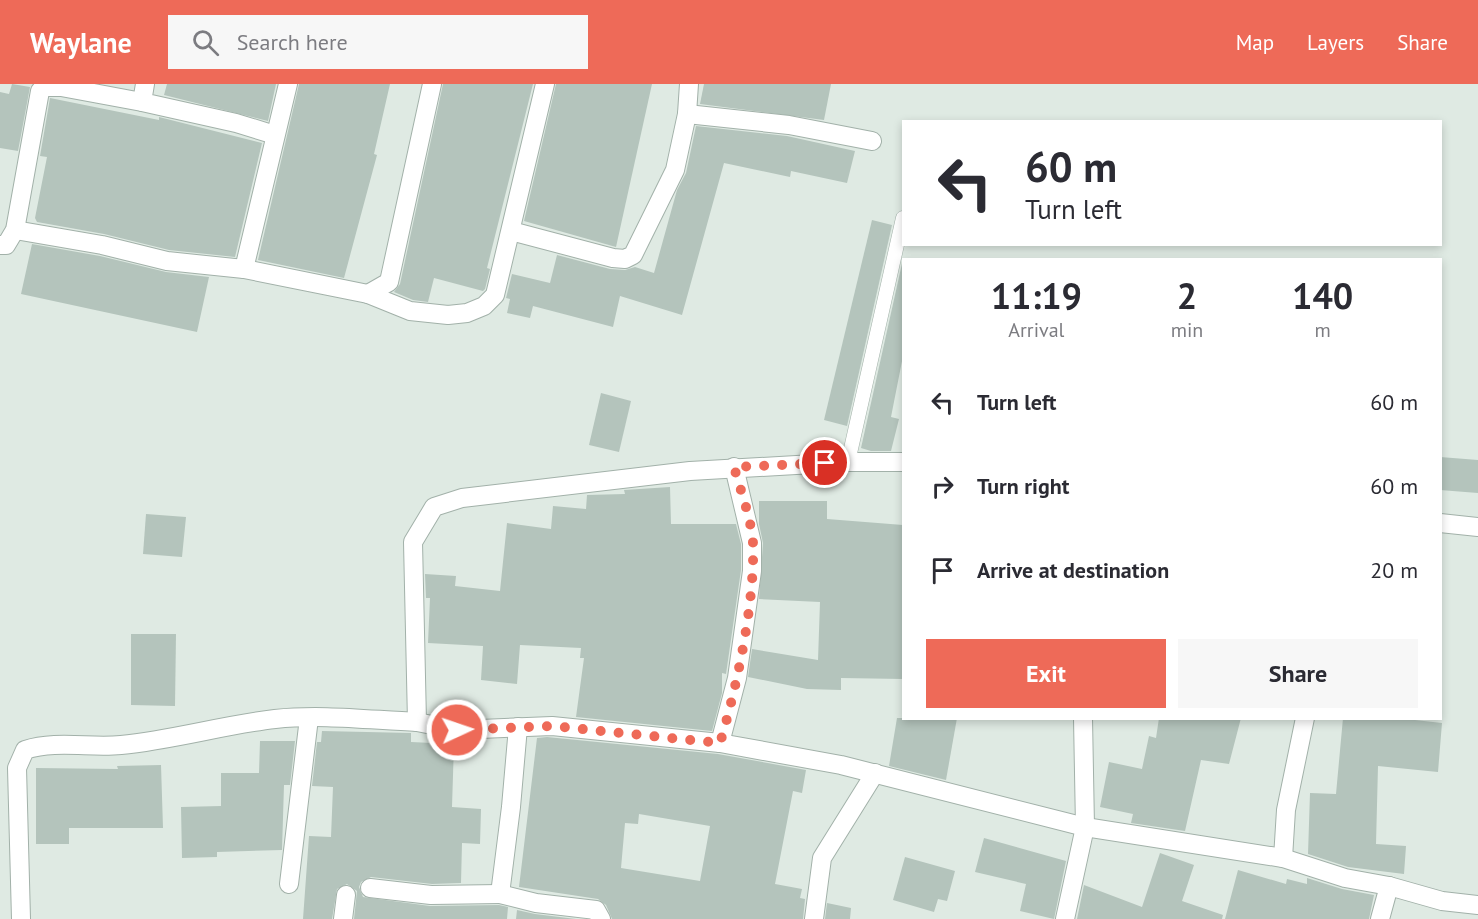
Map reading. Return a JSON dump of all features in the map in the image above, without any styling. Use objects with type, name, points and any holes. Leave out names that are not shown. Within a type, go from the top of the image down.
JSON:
[{"type":"street","points":[[244,269],[288,84]]},
{"type":"street","points":[[368,294],[388,282],[432,84]]},
{"type":"street","points":[[15,230],[102,245],[167,261],[244,269],[368,294],[410,311],[447,315],[468,313],[484,306],[495,295],[544,84]]},
{"type":"street","points":[[511,231],[613,258],[625,259],[633,255],[675,170],[687,114],[689,84]]},
{"type":"street","points":[[0,245],[6,245],[15,230],[40,91],[44,87],[144,93],[275,135]]},
{"type":"street","points":[[687,114],[789,125],[872,141]]},
{"type":"street","points":[[417,722],[413,542],[434,507],[462,498],[567,484],[734,467],[902,462]]},
{"type":"street","points":[[720,743],[737,678],[752,571],[753,543],[734,467]]},
{"type":"street","points":[[1442,523],[1478,527]]},
{"type":"street","points":[[289,884],[309,718]]},
{"type":"street","points":[[21,919],[17,768],[25,750],[42,745],[117,746],[164,740],[274,719],[309,718],[417,722],[457,730],[552,726],[720,743],[875,773],[1085,827],[1283,858],[1345,878],[1389,886],[1443,901],[1478,905]]},
{"type":"street","points":[[1065,919],[1085,827],[1083,720]]},
{"type":"street","points":[[1283,858],[1286,810],[1305,720]]},
{"type":"street","points":[[500,894],[512,807],[518,727]]},
{"type":"street","points":[[814,919],[822,858],[875,773]]},
{"type":"street","points":[[1380,919],[1389,886]]},
{"type":"street","points":[[370,888],[431,895],[500,894],[536,903],[596,910],[601,919]]},
{"type":"street","points":[[343,919],[346,895]]},
{"type":"lane","points":[[848,462],[902,222]]},
{"type":"building","points":[[12,84],[30,87],[18,151],[0,148],[0,92],[9,94]]},
{"type":"building","points":[[167,84],[276,84],[268,121],[164,95]]},
{"type":"building","points":[[299,84],[390,84],[374,154],[377,155],[344,278],[258,260]]},
{"type":"building","points":[[443,84],[533,84],[487,268],[490,269],[485,289],[483,291],[434,278],[428,302],[413,300],[394,292],[400,284]]},
{"type":"building","points":[[556,84],[652,84],[616,247],[524,221]]},
{"type":"building","points":[[704,84],[831,84],[824,120],[700,104]]},
{"type":"building","points":[[50,98],[159,120],[159,117],[262,143],[235,257],[169,250],[104,234],[37,222],[35,218],[47,157],[40,156]]},
{"type":"building","points":[[696,126],[787,136],[855,151],[847,183],[791,171],[790,177],[724,163],[682,315],[620,296],[613,327],[533,306],[530,318],[507,313],[510,299],[506,298],[512,274],[550,283],[557,255],[610,269],[625,270],[635,267],[654,273],[677,190],[686,173]]},
{"type":"building","points":[[872,220],[892,225],[847,426],[824,420]]},
{"type":"building","points":[[32,244],[100,256],[166,272],[209,277],[197,332],[21,294]]},
{"type":"building","points":[[902,264],[902,361],[891,417],[899,419],[891,451],[871,451],[861,448]]},
{"type":"building","points":[[601,393],[631,401],[619,452],[589,445]]},
{"type":"building","points":[[1442,457],[1478,460],[1478,493],[1442,490]]},
{"type":"building","points":[[670,487],[671,524],[736,524],[741,544],[741,570],[726,674],[722,673],[722,693],[712,731],[576,717],[584,658],[580,658],[581,648],[520,645],[517,684],[481,680],[483,646],[428,643],[430,598],[426,598],[425,574],[456,576],[455,586],[500,591],[507,523],[551,529],[553,506],[586,509],[587,495],[625,494],[624,490]]},
{"type":"building","points":[[759,501],[827,501],[827,519],[902,525],[902,679],[841,678],[841,690],[807,689],[748,677],[752,649],[818,660],[820,602],[759,599],[763,543],[759,524]]},
{"type":"building","points":[[146,514],[186,517],[182,557],[143,554]]},
{"type":"building","points":[[131,634],[176,634],[175,706],[131,705]]},
{"type":"building","points":[[897,718],[902,718],[902,720],[957,720],[946,780],[889,766]]},
{"type":"building","points":[[1159,720],[1240,720],[1229,764],[1201,760],[1185,831],[1131,823],[1133,814],[1100,807],[1109,762],[1142,769],[1149,736],[1156,738]]},
{"type":"building","points":[[1343,720],[1415,720],[1442,723],[1438,772],[1378,766],[1376,844],[1406,846],[1404,874],[1348,867],[1308,854],[1310,793],[1336,794]]},
{"type":"building","points":[[322,731],[411,733],[411,742],[454,744],[452,807],[481,809],[480,844],[462,843],[461,883],[432,884],[371,877],[361,882],[359,887],[363,897],[430,906],[499,905],[508,907],[507,919],[354,919],[357,891],[347,884],[337,889],[332,919],[303,919],[309,836],[331,837],[333,787],[312,786],[317,742],[321,742]]},
{"type":"building","points":[[547,737],[718,754],[806,770],[802,793],[793,791],[775,884],[802,889],[800,898],[805,899],[803,919],[612,919],[606,905],[598,899],[519,887],[537,738]],"holes":[[[639,814],[710,826],[700,881],[621,868],[625,823],[638,824]]]},
{"type":"building","points":[[260,741],[295,741],[290,785],[284,785],[282,850],[217,852],[217,857],[182,858],[181,807],[221,806],[221,773],[259,773]]},
{"type":"building","points":[[161,765],[163,828],[69,828],[69,844],[36,844],[36,768],[118,769],[117,766]]},
{"type":"building","points":[[984,838],[1066,861],[1054,919],[1020,911],[1026,884],[975,872]]},
{"type":"building","points":[[1160,853],[1194,865],[1182,901],[1223,915],[1222,919],[1077,919],[1084,885],[1142,907]]},
{"type":"building","points":[[905,857],[955,871],[947,901],[938,899],[934,912],[893,900]]},
{"type":"building","points":[[1238,870],[1286,884],[1287,879],[1307,884],[1307,878],[1342,889],[1374,895],[1369,919],[1225,919]]},
{"type":"building","points":[[827,903],[851,908],[850,919],[825,919]]},
{"type":"building","points":[[517,910],[535,914],[576,919],[516,919]]},
{"type":"route","points":[[457,730],[552,726],[720,743],[737,678],[752,571],[753,543],[734,467],[825,463]]}]
